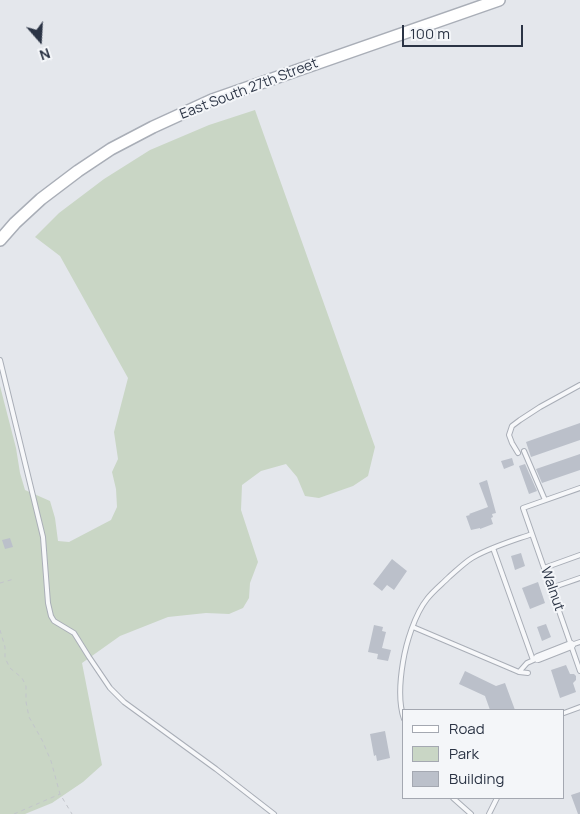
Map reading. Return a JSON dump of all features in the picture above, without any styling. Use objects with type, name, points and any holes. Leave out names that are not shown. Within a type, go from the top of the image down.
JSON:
[{"type":"main road","name":"East South 27th Street","points":[[0,240],[41,199],[78,171],[111,149],[153,127],[212,100],[499,0]]},
{"type":"street","points":[[536,659],[571,645]]},
{"type":"lane","points":[[0,360],[44,536],[48,603],[54,621],[74,633],[110,688],[124,702],[274,814]]},
{"type":"lane","points":[[518,453],[509,435],[512,426],[540,407],[580,385]]},
{"type":"lane","points":[[524,451],[545,500],[580,488]]},
{"type":"lane","name":"Walnut","points":[[545,500],[523,508],[580,671]]},
{"type":"lane","points":[[402,714],[401,674],[405,653],[418,613],[427,599],[454,572],[471,559],[493,548],[532,534]]},
{"type":"lane","points":[[493,548],[536,659],[525,665],[519,672]]},
{"type":"lane","points":[[544,568],[580,555]]},
{"type":"lane","points":[[551,588],[580,578]]},
{"type":"lane","points":[[413,627],[519,672],[528,673]]},
{"type":"lane","points":[[571,645],[580,642]]},
{"type":"lane","points":[[565,713],[580,707]]},
{"type":"lane","points":[[453,799],[471,814]]},
{"type":"lane","points":[[490,814],[497,799]]},
{"type":"path","points":[[0,583],[14,579]]},
{"type":"path","points":[[0,630],[10,668],[22,678],[26,686],[26,702],[29,717],[51,761],[60,794],[72,814]]},
{"type":"path","points":[[14,814],[60,794]]},
{"type":"green space","points":[[255,110],[375,447],[368,476],[353,486],[319,498],[305,496],[297,477],[286,464],[261,471],[242,485],[241,510],[258,562],[250,583],[249,598],[243,608],[229,614],[206,613],[168,617],[120,636],[82,663],[102,765],[83,782],[52,803],[25,814],[0,814],[0,386],[25,490],[50,501],[55,518],[58,541],[69,542],[111,520],[117,507],[116,489],[112,472],[118,459],[114,432],[128,378],[60,256],[35,237],[59,213],[104,179],[150,150],[209,125]]},
{"type":"building","points":[[580,423],[580,440],[531,457],[526,442]]},
{"type":"building","points":[[580,454],[580,470],[542,483],[536,469]]},
{"type":"building","points":[[512,458],[514,465],[504,469],[501,461]]},
{"type":"building","points":[[525,464],[537,491],[529,494],[519,466]]},
{"type":"building","points":[[487,480],[496,513],[492,514],[493,524],[471,530],[466,516],[488,507],[479,483]]},
{"type":"building","points":[[10,538],[13,547],[5,549],[2,540]]},
{"type":"building","points":[[521,553],[525,566],[515,570],[511,556]]},
{"type":"building","points":[[392,559],[407,571],[394,590],[387,585],[382,591],[373,584]]},
{"type":"building","points":[[538,582],[545,603],[530,609],[522,588]]},
{"type":"building","points":[[546,624],[551,637],[542,641],[537,627]]},
{"type":"building","points":[[374,625],[383,627],[382,631],[386,632],[382,648],[391,650],[388,661],[377,659],[378,654],[368,652]]},
{"type":"building","points":[[566,665],[570,674],[576,676],[576,680],[573,683],[576,692],[560,698],[551,670]]},
{"type":"building","points":[[465,671],[496,686],[505,683],[515,709],[490,709],[485,696],[459,684]]},
{"type":"building","points":[[385,731],[390,758],[377,761],[376,755],[374,756],[370,734]]},
{"type":"building","points":[[580,792],[580,814],[578,814],[571,795]]}]
